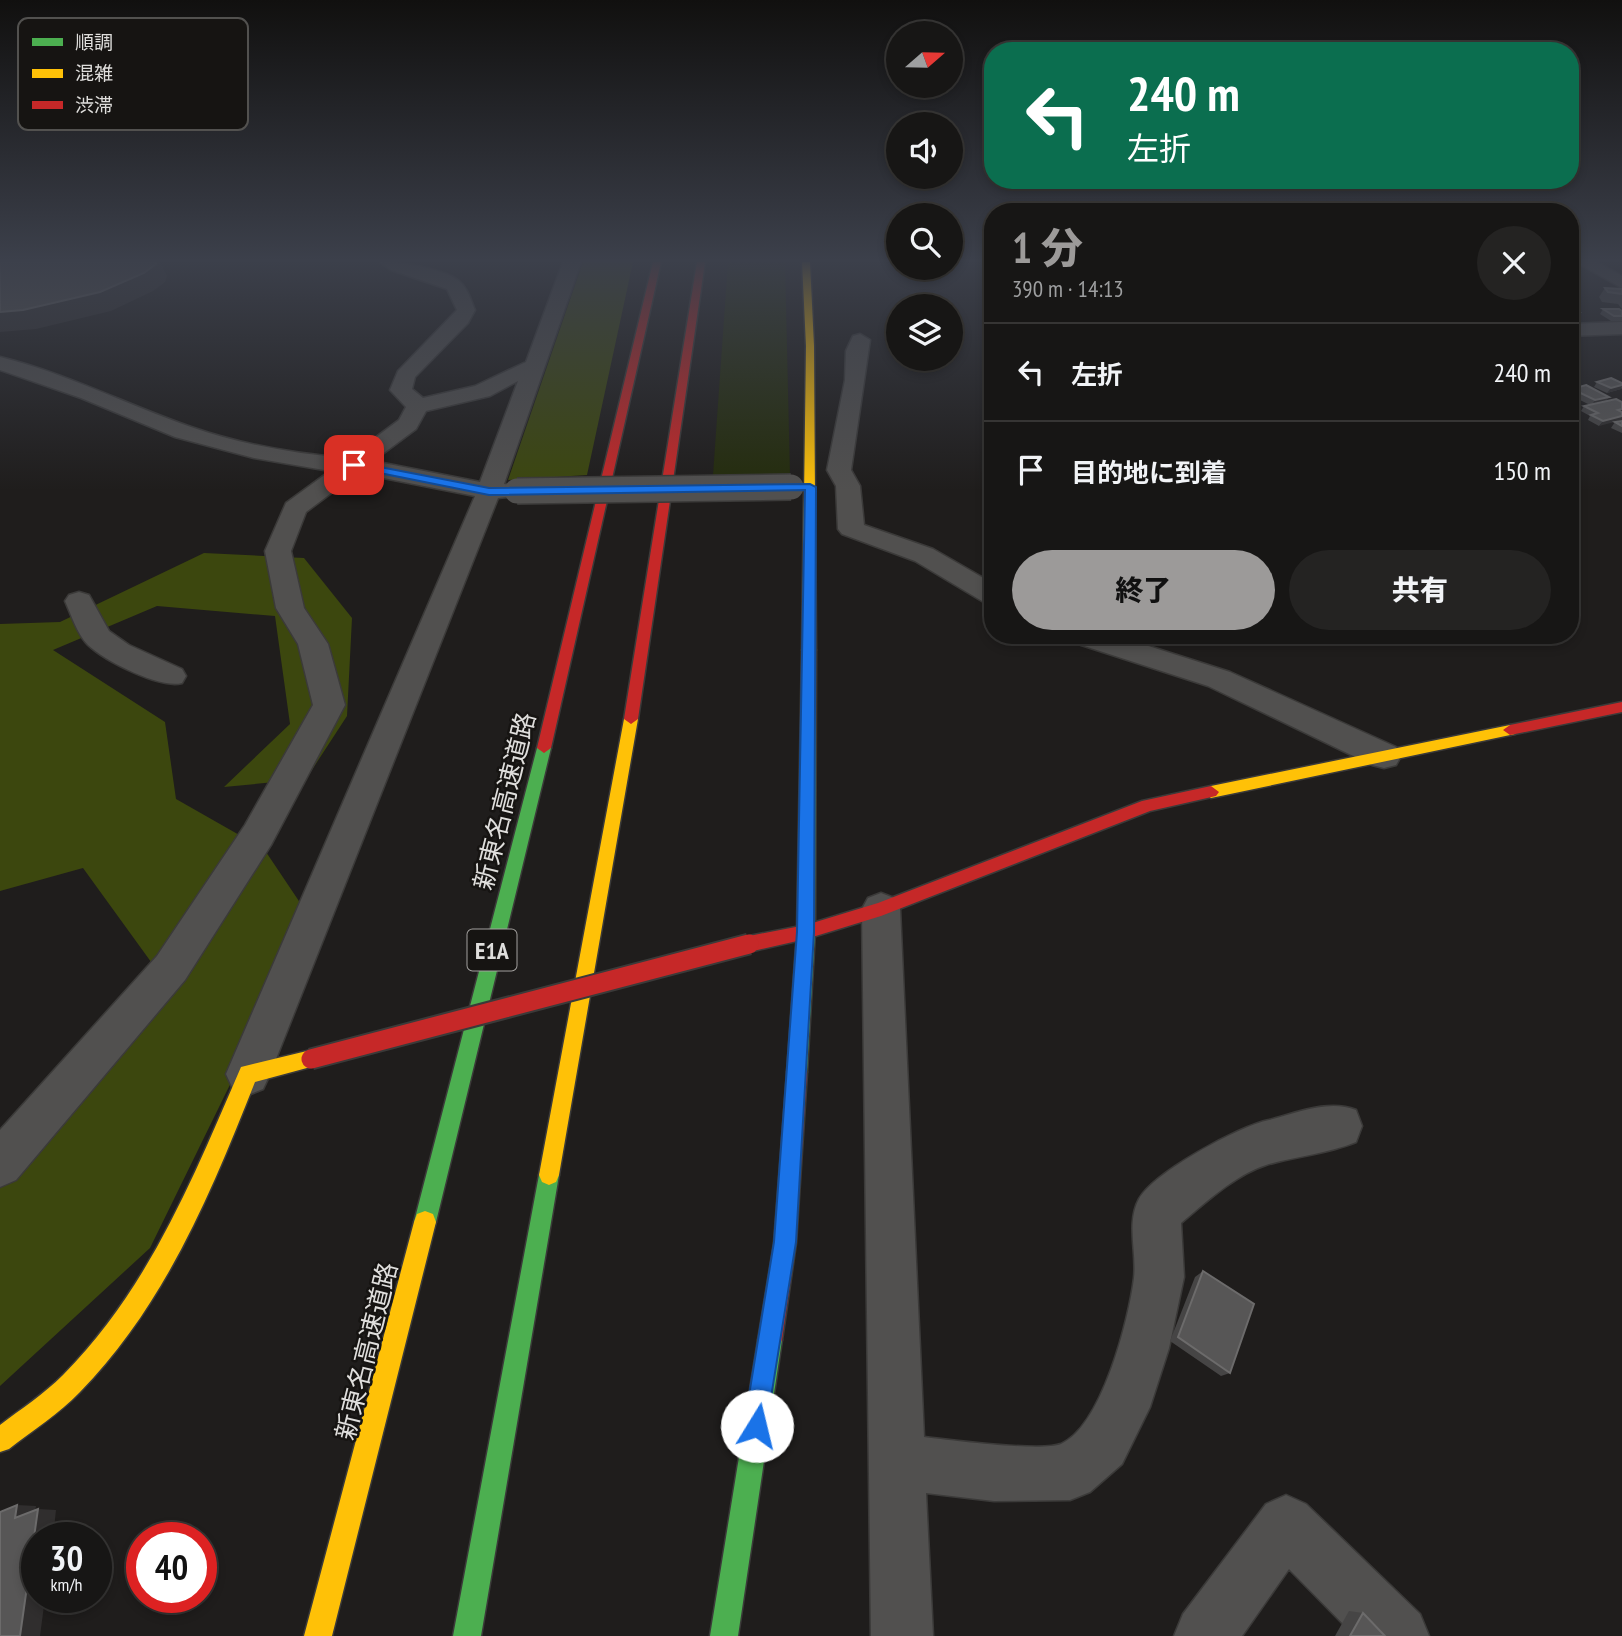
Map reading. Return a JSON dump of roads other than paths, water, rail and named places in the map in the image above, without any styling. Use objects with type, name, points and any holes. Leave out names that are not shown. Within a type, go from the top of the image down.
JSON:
[{"type":"main road","name":"新東名高速道路","points":[[318,1636],[534,782],[641,338]]},
{"type":"main road","points":[[467,1636],[634,703],[691,338]]},
{"type":"main road","points":[[724,1636],[785,1242],[806,932],[801,487],[810,338]]},
{"type":"main road","points":[[0,1440],[78,1377],[135,1309],[177,1241],[248,1074],[749,944],[806,932],[881,909],[1148,805],[1622,707]]},
{"type":"street","points":[[418,406],[401,390],[405,376],[440,338]]},
{"type":"street","points":[[248,1074],[503,491],[546,338]]},
{"type":"street","points":[[860,340],[856,351],[856,380],[839,470],[848,486],[851,529],[924,555],[984,590]]},
{"type":"street","points":[[0,363],[89,393],[183,432],[254,451],[503,491],[848,486]]},
{"type":"street","points":[[0,1164],[171,968],[258,835],[330,705],[313,644],[290,608],[278,551],[295,508],[408,424],[418,406],[482,391],[537,363]]},
{"type":"street","points":[[79,601],[97,637],[118,652],[171,676]]},
{"type":"street","points":[[1110,644],[1219,679],[1384,756]]},
{"type":"street","points":[[881,909],[902,1636]]},
{"type":"street","points":[[897,1462],[994,1473],[1070,1472],[1103,1445],[1123,1407],[1143,1348],[1159,1277],[1157,1213],[1200,1177],[1256,1145],[1340,1126]]},
{"type":"street","points":[[1205,1636],[1286,1524],[1398,1636]]}]
